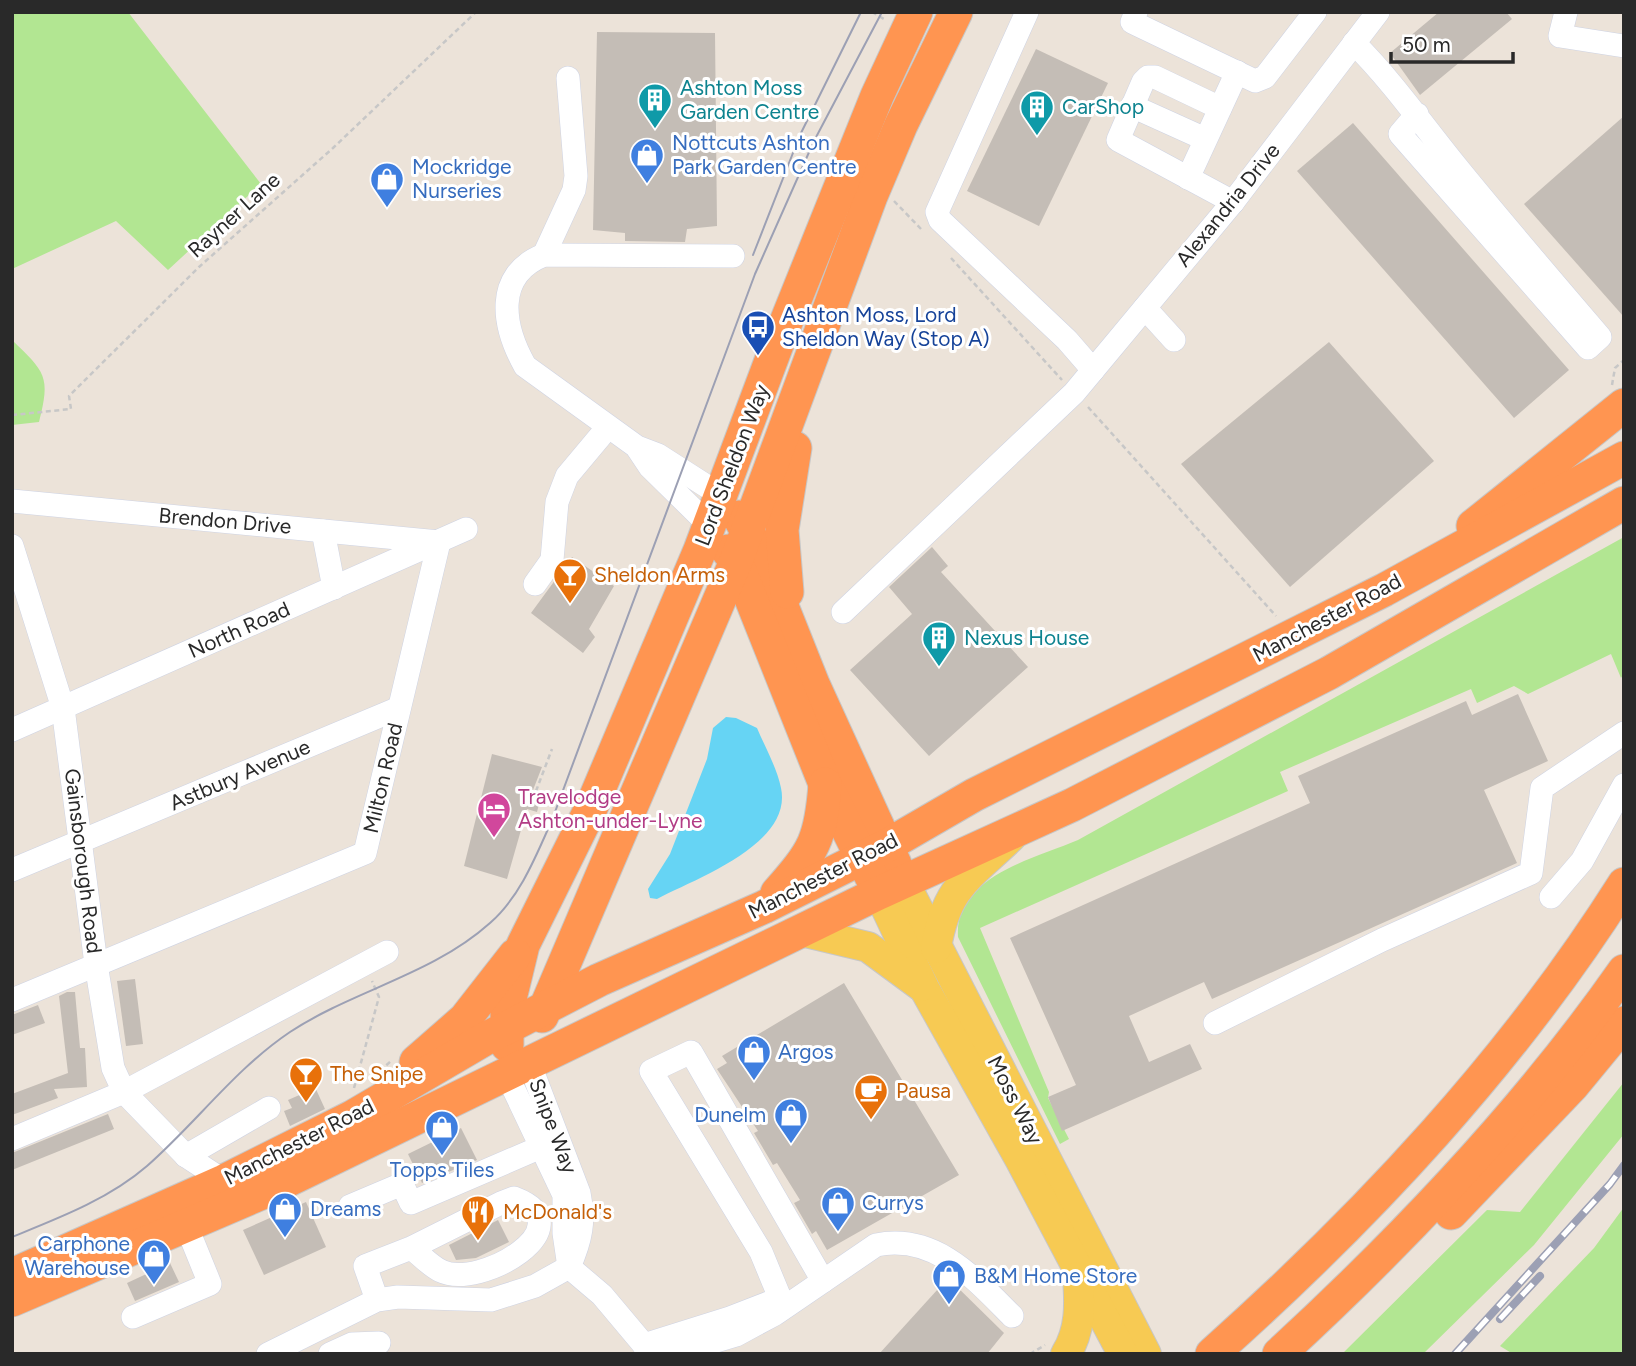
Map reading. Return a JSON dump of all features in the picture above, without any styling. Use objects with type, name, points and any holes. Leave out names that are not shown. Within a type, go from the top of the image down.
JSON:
[{"type":"highway","name":"Lord Sheldon Way","points":[[544,1009],[704,635],[778,342],[877,96],[916,12]]},
{"type":"highway","name":"Lord Sheldon Way","points":[[513,1057],[523,945],[816,349],[876,184],[956,12]]},
{"type":"highway","points":[[704,635],[718,627],[733,626],[750,631],[778,631],[782,530],[787,487],[816,349]]},
{"type":"highway","points":[[1428,564],[1624,405]]},
{"type":"highway","name":"Manchester Road","points":[[12,1300],[172,1218],[224,1181],[354,1104],[479,1064],[513,1057],[544,1009],[599,980],[764,907],[874,852],[974,795],[1294,636],[1514,520],[1624,458]]},
{"type":"highway","points":[[1514,520],[1575,506],[1624,479]]},
{"type":"highway","name":"Manchester Road","points":[[12,1275],[172,1218],[264,1192],[513,1057],[801,931],[1016,832],[1329,673],[1615,511]]},
{"type":"highway","name":"Lord Sheldon Way","points":[[730,526],[778,631],[825,784],[874,852]]},
{"type":"highway","name":"Lord Sheldon Way","points":[[778,631],[813,684],[874,852]]},
{"type":"highway","points":[[764,907],[816,844],[822,821],[825,784]]},
{"type":"highway","name":"Moss Way","points":[[874,852],[891,888]]},
{"type":"highway","points":[[1212,1354],[1302,1274],[1466,1101],[1597,927],[1624,884]]},
{"type":"highway","points":[[416,1062],[465,1019],[523,945]]},
{"type":"highway","points":[[1290,1344],[1455,1180],[1587,1023],[1624,971]]},
{"type":"highway","points":[[1290,1344],[1393,1270],[1486,1179],[1573,1086],[1624,1023]]},
{"type":"main road","points":[[936,948],[941,919],[953,892],[1016,832]]},
{"type":"main road","name":"Moss Way","points":[[891,888],[936,948],[1131,1352]]},
{"type":"main road","name":"Moss Way","points":[[891,888],[924,988],[1077,1267],[1131,1352]]},
{"type":"main road","points":[[801,931],[868,947],[924,988]]},
{"type":"main road","points":[[354,1104],[416,1062]]},
{"type":"main road","points":[[1066,1354],[1074,1341],[1080,1307],[1077,1267]]},
{"type":"street","points":[[1027,12],[937,212],[940,219],[1094,370]]},
{"type":"street","points":[[1136,12],[1132,22],[1255,81],[1265,77],[1315,12]]},
{"type":"street","name":"Alexandria Drive","points":[[842,612],[1074,393],[1233,202],[1378,12]]},
{"type":"street","points":[[1566,12],[1560,36],[1624,46]]},
{"type":"street","points":[[1354,43],[1386,75],[1417,114],[1456,166],[1600,337],[1588,348],[1400,134],[1417,114]]},
{"type":"street","points":[[1188,178],[1237,72]]},
{"type":"street","points":[[1220,108],[1155,77],[1148,77],[1143,82],[1118,140],[1233,202]]},
{"type":"street","points":[[544,255],[574,190],[576,176],[568,78]]},
{"type":"street","points":[[1132,106],[1205,139]]},
{"type":"street","points":[[730,526],[658,454],[637,447],[525,366],[516,349],[506,313],[508,292],[526,262],[544,255],[733,256]]},
{"type":"street","points":[[1145,308],[1174,340]]},
{"type":"street","points":[[535,584],[552,560],[557,502],[567,476],[608,427]]},
{"type":"street","points":[[637,447],[650,467],[730,526]]},
{"type":"street","name":"Brendon Drive","points":[[12,501],[439,542]]},
{"type":"street","name":"North Road","points":[[12,730],[466,529]]},
{"type":"street","points":[[323,531],[334,588]]},
{"type":"street","name":"Milton Road","points":[[96,964],[365,853],[439,542]]},
{"type":"street","name":"Gainsborough Road","points":[[12,546],[19,591],[63,708],[96,964],[113,1068],[124,1092],[186,1156],[224,1181]]},
{"type":"street","name":"Astbury Avenue","points":[[12,870],[399,708]]},
{"type":"street","points":[[1215,1023],[1382,940],[1531,873],[1542,788],[1624,734]]},
{"type":"street","points":[[1551,897],[1582,861],[1624,785]]},
{"type":"street","points":[[12,1139],[124,1092],[387,952]]},
{"type":"street","points":[[12,1000],[96,964]]},
{"type":"street","points":[[780,1298],[761,1252],[651,1070],[691,1052],[822,1281]]},
{"type":"street","name":"Snipe Way","points":[[513,1057],[541,1147],[564,1195],[564,1233],[569,1267]]},
{"type":"street","name":"Snipe Way","points":[[513,1057],[579,1193],[583,1213],[582,1240],[569,1267]]},
{"type":"street","points":[[133,1317],[210,1284],[172,1218],[188,1170],[186,1156],[269,1108]]},
{"type":"street","points":[[350,1206],[402,1184],[411,1203],[541,1147]]},
{"type":"street","points":[[377,1300],[365,1266],[411,1248],[514,1198],[526,1202],[538,1216],[538,1238],[515,1256],[465,1275],[443,1272],[411,1248]]},
{"type":"street","points":[[268,1354],[377,1300],[398,1297],[491,1300],[535,1286],[569,1267],[602,1295],[643,1349],[657,1353],[676,1353],[736,1336],[775,1314],[876,1245],[894,1241],[932,1250],[962,1266],[1012,1316]]},
{"type":"street","points":[[736,1336],[780,1298],[822,1281]]},
{"type":"street","points":[[330,1354],[352,1344],[379,1343]]},
{"type":"path","name":"Rayner Lane","points":[[12,415],[71,409],[69,396],[199,267],[333,148],[476,12]]},
{"type":"path","points":[[872,12],[880,17]]},
{"type":"path","points":[[892,199],[927,235]]},
{"type":"path","points":[[950,257],[1294,636]]},
{"type":"path","points":[[537,791],[552,749]]},
{"type":"path","points":[[354,1104],[354,1087],[379,997],[369,975]]},
{"type":"green space","points":[[12,12],[128,12],[261,184],[168,270],[116,221],[12,269]]},
{"type":"green space","points":[[12,340],[32,360],[42,376],[44,394],[39,422],[12,425]]},
{"type":"green space","points":[[1624,537],[1624,673],[1621,678],[1611,654],[1528,694],[1514,686],[1477,703],[1471,689],[1280,772],[1288,791],[980,928],[1049,1092],[1048,1098],[1069,1139],[1060,1144],[958,937],[960,916],[969,899],[982,885],[1019,863],[1078,840]]},
{"type":"green space","points":[[1624,1082],[1624,1134],[1534,1245],[1423,1354],[1342,1354],[1487,1210],[1520,1212]]},
{"type":"green space","points":[[1624,1207],[1624,1354],[1513,1354],[1500,1346],[1594,1248]]},
{"type":"water","points":[[726,717],[736,718],[757,728],[779,780],[781,808],[772,826],[758,842],[738,857],[657,899],[650,898],[648,889],[670,854],[707,759],[713,728]]},
{"type":"building","points":[[1439,12],[1506,12],[1512,19],[1420,95],[1390,53]]},
{"type":"building","name":"Ashton Moss Garden Centre","points":[[597,32],[715,33],[717,226],[687,229],[685,242],[625,241],[625,233],[593,230]]},
{"type":"building","name":"CarShop","points":[[1036,49],[1108,83],[1039,226],[967,191]]},
{"type":"building","points":[[1624,116],[1624,317],[1524,204]]},
{"type":"building","points":[[1353,123],[1569,370],[1514,418],[1297,171]]},
{"type":"building","points":[[1329,342],[1434,461],[1290,587],[1181,464]]},
{"type":"building","name":"Nexus House","points":[[932,547],[948,566],[941,572],[1028,667],[929,756],[850,670],[912,614],[889,587]]},
{"type":"building","name":"Sheldon Arms","points":[[572,557],[614,586],[589,629],[595,637],[583,653],[531,613]]},
{"type":"building","points":[[1518,694],[1548,761],[1484,790],[1517,863],[1212,999],[1204,982],[1129,1016],[1149,1062],[1190,1044],[1202,1069],[1062,1131],[1048,1097],[1076,1085],[1010,938],[1310,803],[1298,776],[1466,701],[1472,715]]},
{"type":"building","name":"Travelodge Ashton-under-Lyne","points":[[492,754],[542,767],[533,790],[542,792],[537,812],[527,809],[507,879],[464,866]]},
{"type":"building","points":[[135,979],[143,1044],[126,1046],[117,981]]},
{"type":"building","points":[[844,983],[959,1175],[827,1250],[816,1231],[812,1234],[794,1203],[800,1200],[777,1163],[773,1165],[754,1133],[758,1131],[717,1069],[727,1063],[722,1056]]},
{"type":"building","points":[[75,992],[80,1048],[85,1048],[87,1087],[54,1089],[58,1098],[12,1115],[12,1094],[68,1073],[59,996]]},
{"type":"building","points":[[38,1005],[45,1023],[12,1035],[12,1015]]},
{"type":"building","name":"The Snipe","points":[[309,1074],[325,1109],[290,1126],[284,1111],[292,1108],[288,1100],[304,1093],[297,1079]]},
{"type":"building","points":[[108,1114],[114,1129],[12,1170],[12,1153]]},
{"type":"building","name":"Topps Tiles","points":[[461,1128],[477,1160],[422,1183],[408,1154]]},
{"type":"building","name":"Dreams","points":[[306,1202],[326,1247],[264,1275],[243,1230]]},
{"type":"building","name":"McDonald's","points":[[498,1220],[509,1242],[476,1258],[456,1260],[449,1245]]},
{"type":"building","name":"Carphone Warehouse","points":[[170,1263],[179,1282],[135,1301],[127,1283]]},
{"type":"building","name":"B&M Home Store","points":[[948,1278],[1004,1333],[987,1354],[879,1354]]},
{"type":"tram line","points":[[753,255],[800,135],[861,12]]},
{"type":"tram line","points":[[12,1237],[83,1207],[132,1178],[165,1149],[251,1062],[290,1032],[315,1017],[443,956],[490,923],[510,901],[526,875],[552,820],[755,274],[814,141],[882,12]]},
{"type":"railway","points":[[1455,1354],[1610,1184],[1624,1165]]},
{"type":"railway","points":[[1500,1319],[1540,1276]]},
{"type":"place","name":"Ashton Moss Garden Centre","points":[[655,130]]},
{"type":"place","name":"CarShop","points":[[1037,137]]},
{"type":"place","name":"Nottcuts Ashton Park Garden Centre","points":[[647,185]]},
{"type":"place","name":"Mockridge Nurseries","points":[[387,209]]},
{"type":"place","name":"Ashton Moss, Lord Sheldon Way (Stop A)","points":[[758,357]]},
{"type":"place","name":"Sheldon Arms","points":[[570,605]]},
{"type":"place","name":"Nexus House","points":[[939,668]]},
{"type":"place","name":"Travelodge Ashton-under-Lyne","points":[[494,839]]},
{"type":"place","name":"Argos","points":[[754,1082]]},
{"type":"place","name":"The Snipe","points":[[306,1104]]},
{"type":"place","name":"Pausa","points":[[871,1121]]},
{"type":"place","name":"Dunelm","points":[[791,1145]]},
{"type":"place","name":"Topps Tiles","points":[[442,1157]]},
{"type":"place","name":"Currys","points":[[838,1233]]},
{"type":"place","name":"Dreams","points":[[285,1239]]},
{"type":"place","name":"McDonald's","points":[[478,1242]]},
{"type":"place","name":"Carphone Warehouse","points":[[154,1286]]},
{"type":"place","name":"B&M Home Store","points":[[949,1306]]}]
